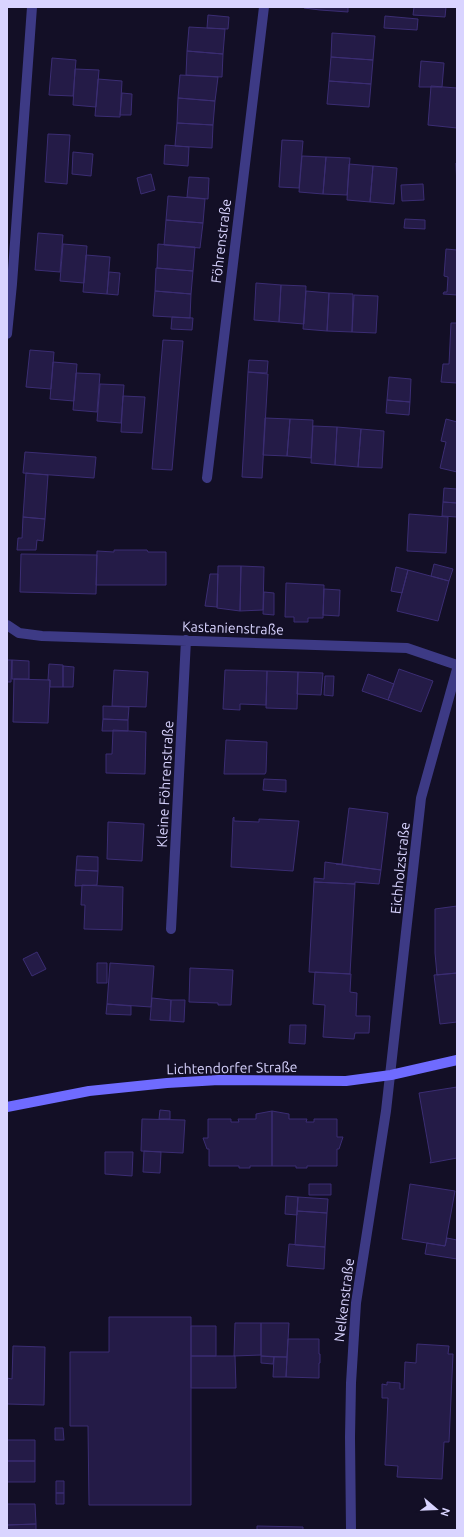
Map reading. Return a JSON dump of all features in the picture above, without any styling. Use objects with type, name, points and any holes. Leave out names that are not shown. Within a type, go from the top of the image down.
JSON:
[{"type":"main road","name":"Lichtendorfer Straße","points":[[7,1107],[89,1091],[167,1083],[219,1080],[346,1080],[391,1075],[457,1060]]},
{"type":"street","points":[[7,334],[32,7]]},
{"type":"street","name":"Föhrenstraße","points":[[207,478],[264,7]]},
{"type":"street","name":"Kastanienstraße","points":[[7,625],[19,633],[42,636],[406,648],[457,665]]},
{"type":"street","name":"Kleine Föhrenstraße","points":[[171,929],[186,640]]},
{"type":"street","name":"Eichholzstraße","points":[[391,1075],[421,798],[457,669]]},
{"type":"street","name":"Nelkenstraße","points":[[351,1530],[350,1383],[356,1303],[391,1075]]},
{"type":"building","points":[[304,7],[348,7],[348,12],[320,10]]},
{"type":"building","points":[[414,7],[446,7],[445,17],[413,15]]},
{"type":"building","points":[[208,15],[229,17],[228,29],[207,28]]},
{"type":"building","points":[[385,16],[418,19],[417,30],[384,28]]},
{"type":"building","points":[[189,27],[225,29],[223,54],[187,51]]},
{"type":"building","points":[[332,33],[375,36],[373,60],[331,57]]},
{"type":"building","points":[[187,51],[223,54],[222,77],[186,75]]},
{"type":"building","points":[[331,57],[373,60],[371,84],[329,81]]},
{"type":"building","points":[[52,58],[76,60],[73,96],[49,95]]},
{"type":"building","points":[[421,61],[444,63],[442,87],[419,87]]},
{"type":"building","points":[[75,69],[99,70],[96,107],[73,105]]},
{"type":"building","points":[[180,75],[218,77],[215,101],[178,98]]},
{"type":"building","points":[[98,79],[122,81],[120,117],[95,116]]},
{"type":"building","points":[[329,81],[371,84],[369,107],[327,104]]},
{"type":"building","points":[[431,86],[457,88],[457,128],[428,125]]},
{"type":"building","points":[[122,93],[132,94],[131,115],[120,115]]},
{"type":"building","points":[[178,98],[215,101],[213,125],[177,123]]},
{"type":"building","points":[[177,123],[213,125],[212,148],[175,146]]},
{"type":"building","points":[[48,134],[70,135],[67,184],[45,182]]},
{"type":"building","points":[[282,140],[303,141],[299,188],[279,187]]},
{"type":"building","points":[[165,145],[189,147],[188,166],[164,164]]},
{"type":"building","points":[[73,152],[93,154],[91,176],[72,174]]},
{"type":"building","points":[[302,156],[326,157],[323,194],[299,192]]},
{"type":"building","points":[[326,157],[350,158],[347,195],[323,194]]},
{"type":"building","points":[[457,162],[457,189],[456,163]]},
{"type":"building","points":[[349,164],[373,166],[370,202],[347,200]]},
{"type":"building","points":[[373,166],[397,168],[394,204],[370,202]]},
{"type":"building","points":[[151,174],[155,190],[141,194],[137,178]]},
{"type":"building","points":[[189,177],[209,178],[208,199],[187,197]]},
{"type":"building","points":[[423,184],[424,200],[402,201],[401,185]]},
{"type":"building","points":[[168,196],[205,199],[203,223],[166,220]]},
{"type":"building","points":[[405,219],[425,220],[425,229],[404,228]]},
{"type":"building","points":[[166,220],[203,223],[200,248],[164,245]]},
{"type":"building","points":[[38,233],[63,235],[60,272],[35,270]]},
{"type":"building","points":[[63,244],[87,246],[84,283],[60,281]]},
{"type":"building","points":[[158,244],[195,247],[193,271],[157,268]]},
{"type":"building","points":[[446,249],[457,250],[457,295],[443,294],[444,292],[447,292],[448,277],[444,276]]},
{"type":"building","points":[[86,255],[110,257],[107,294],[83,292]]},
{"type":"building","points":[[156,268],[193,271],[191,294],[155,291]]},
{"type":"building","points":[[109,272],[120,273],[118,295],[107,294]]},
{"type":"building","points":[[256,283],[281,285],[279,322],[254,320]]},
{"type":"building","points":[[281,285],[306,286],[304,324],[279,322]]},
{"type":"building","points":[[155,291],[191,294],[190,318],[153,316]]},
{"type":"building","points":[[306,291],[329,293],[327,331],[303,329]]},
{"type":"building","points":[[329,293],[353,294],[352,332],[327,331]]},
{"type":"building","points":[[354,295],[378,296],[376,333],[352,332]]},
{"type":"building","points":[[172,317],[193,318],[192,330],[171,329]]},
{"type":"building","points":[[451,323],[457,323],[457,383],[441,382],[443,364],[449,364]]},
{"type":"building","points":[[163,340],[183,341],[172,470],[152,469]]},
{"type":"building","points":[[30,350],[54,352],[51,389],[26,387]]},
{"type":"building","points":[[249,360],[268,361],[267,373],[248,372]]},
{"type":"building","points":[[53,362],[77,364],[74,401],[50,399]]},
{"type":"building","points":[[248,372],[268,374],[262,478],[242,477]]},
{"type":"building","points":[[76,373],[100,374],[97,412],[73,410]]},
{"type":"building","points":[[389,377],[411,379],[410,402],[387,400]]},
{"type":"building","points":[[100,384],[124,385],[121,423],[97,421]]},
{"type":"building","points":[[123,396],[145,397],[142,433],[121,432]]},
{"type":"building","points":[[387,400],[410,402],[409,415],[386,413]]},
{"type":"building","points":[[265,418],[290,419],[287,456],[263,455]]},
{"type":"building","points":[[290,419],[313,420],[311,458],[287,456]]},
{"type":"building","points":[[446,419],[457,422],[457,472],[440,468],[446,442],[441,441]]},
{"type":"building","points":[[313,426],[337,427],[335,465],[311,463]]},
{"type":"building","points":[[337,427],[361,429],[358,467],[335,465]]},
{"type":"building","points":[[361,429],[384,431],[382,468],[358,467]]},
{"type":"building","points":[[25,452],[96,457],[94,478],[23,473]]},
{"type":"building","points":[[26,473],[48,475],[45,519],[23,517]]},
{"type":"building","points":[[444,488],[457,489],[457,503],[443,502]]},
{"type":"building","points":[[443,502],[457,503],[457,517],[442,516]]},
{"type":"building","points":[[409,514],[448,517],[446,553],[407,551]]},
{"type":"building","points":[[23,517],[45,519],[43,541],[37,540],[36,550],[17,550],[18,538],[22,538]]},
{"type":"building","points":[[114,550],[147,550],[148,552],[166,552],[166,585],[96,585],[97,551],[114,552]]},
{"type":"building","points":[[21,554],[97,555],[96,594],[20,592]]},
{"type":"building","points":[[434,564],[453,569],[449,581],[431,576]]},
{"type":"building","points":[[218,566],[241,566],[240,611],[217,608]]},
{"type":"building","points":[[241,566],[264,567],[263,610],[240,611]]},
{"type":"building","points":[[396,567],[408,570],[402,593],[391,591]]},
{"type":"building","points":[[408,570],[449,581],[438,621],[397,611]]},
{"type":"building","points":[[210,574],[218,574],[217,607],[205,606]]},
{"type":"building","points":[[286,583],[324,585],[323,618],[308,618],[308,622],[294,622],[294,617],[285,617]]},
{"type":"building","points":[[324,589],[340,590],[339,616],[323,615]]},
{"type":"building","points":[[264,592],[274,593],[274,615],[263,614]]},
{"type":"building","points":[[7,660],[12,660],[11,682],[7,682]]},
{"type":"building","points":[[12,660],[29,661],[29,679],[12,679]]},
{"type":"building","points":[[49,664],[63,665],[63,687],[50,687],[50,680],[48,680]]},
{"type":"building","points":[[63,666],[74,667],[73,687],[63,687]]},
{"type":"building","points":[[399,669],[433,681],[421,712],[388,700]]},
{"type":"building","points":[[114,670],[148,672],[146,707],[112,706]]},
{"type":"building","points":[[225,670],[267,671],[266,705],[240,704],[240,710],[223,709]]},
{"type":"building","points":[[267,671],[298,672],[297,709],[266,708]]},
{"type":"building","points":[[298,672],[323,673],[321,695],[297,694]]},
{"type":"building","points":[[368,674],[394,684],[388,700],[362,691]]},
{"type":"building","points":[[325,676],[334,676],[333,696],[324,695]]},
{"type":"building","points":[[14,679],[50,680],[48,723],[13,722]]},
{"type":"building","points":[[103,706],[129,707],[128,720],[103,719]]},
{"type":"building","points":[[103,719],[128,720],[128,731],[102,731]]},
{"type":"building","points":[[113,730],[146,732],[145,774],[106,773],[106,754],[112,754]]},
{"type":"building","points":[[226,740],[267,742],[265,774],[224,774]]},
{"type":"building","points":[[264,779],[286,780],[286,792],[263,790]]},
{"type":"building","points":[[349,808],[388,813],[381,870],[336,864],[342,864]]},
{"type":"building","points":[[234,817],[234,821],[259,822],[259,819],[299,821],[293,871],[231,867]]},
{"type":"building","points":[[108,822],[144,824],[142,861],[107,859]]},
{"type":"building","points":[[77,856],[98,857],[98,871],[76,870]]},
{"type":"building","points":[[325,862],[381,870],[379,884],[355,882],[355,884],[314,882],[314,878],[324,879]]},
{"type":"building","points":[[76,870],[98,871],[97,885],[75,886]]},
{"type":"building","points":[[314,882],[355,884],[350,974],[309,972]]},
{"type":"building","points":[[82,885],[123,887],[122,930],[84,929],[85,905],[81,905]]},
{"type":"building","points":[[457,906],[457,973],[437,975],[435,953],[435,909]]},
{"type":"building","points":[[37,952],[46,969],[32,976],[23,959]]},
{"type":"building","points":[[97,963],[107,963],[107,983],[97,983]]},
{"type":"building","points":[[110,963],[154,966],[151,1007],[107,1004]]},
{"type":"building","points":[[190,968],[233,970],[231,1005],[189,1002]]},
{"type":"building","points":[[315,972],[351,974],[350,992],[357,993],[356,1016],[370,1016],[369,1033],[355,1033],[354,1039],[323,1037],[325,1005],[313,1004]]},
{"type":"building","points":[[457,973],[457,1022],[440,1024],[434,975]]},
{"type":"building","points":[[152,998],[171,1000],[170,1021],[150,1020]]},
{"type":"building","points":[[171,1000],[185,1000],[184,1022],[170,1021]]},
{"type":"building","points":[[107,1004],[131,1006],[131,1015],[106,1014]]},
{"type":"building","points":[[290,1025],[306,1025],[305,1044],[289,1043]]},
{"type":"building","points":[[457,1087],[457,1158],[430,1163],[431,1161],[419,1093]]},
{"type":"building","points":[[160,1110],[170,1111],[170,1119],[159,1119]]},
{"type":"building","points":[[272,1111],[289,1114],[289,1119],[307,1119],[306,1122],[314,1122],[314,1119],[337,1119],[337,1137],[343,1137],[339,1149],[337,1149],[337,1166],[307,1166],[307,1168],[296,1168],[296,1166],[272,1166]]},
{"type":"building","points":[[272,1111],[272,1166],[250,1166],[250,1168],[239,1168],[239,1166],[209,1166],[209,1149],[207,1149],[203,1138],[208,1138],[208,1119],[231,1119],[231,1122],[239,1122],[238,1119],[256,1119],[256,1114]]},
{"type":"building","points":[[142,1119],[185,1120],[183,1153],[141,1151]]},
{"type":"building","points":[[144,1151],[161,1152],[160,1173],[143,1172]]},
{"type":"building","points":[[105,1152],[133,1152],[132,1176],[105,1174]]},
{"type":"building","points":[[309,1184],[331,1184],[331,1195],[309,1195]]},
{"type":"building","points":[[410,1184],[455,1191],[445,1246],[402,1239]]},
{"type":"building","points":[[286,1196],[298,1197],[297,1215],[285,1214]]},
{"type":"building","points":[[298,1197],[328,1199],[327,1213],[297,1211]]},
{"type":"building","points":[[297,1211],[327,1213],[325,1247],[295,1245]]},
{"type":"building","points":[[447,1238],[457,1240],[457,1259],[425,1254],[427,1243],[445,1246]]},
{"type":"building","points":[[289,1244],[325,1247],[324,1269],[287,1266]]},
{"type":"building","points":[[109,1317],[191,1317],[191,1505],[89,1505],[88,1426],[70,1426],[70,1352],[109,1352]]},
{"type":"building","points":[[235,1323],[261,1323],[261,1355],[234,1356]]},
{"type":"building","points":[[261,1323],[289,1323],[287,1357],[261,1356]]},
{"type":"building","points":[[191,1326],[216,1326],[216,1356],[191,1356]]},
{"type":"building","points":[[288,1339],[319,1339],[319,1378],[286,1377]]},
{"type":"building","points":[[417,1344],[449,1346],[448,1354],[453,1354],[449,1442],[444,1442],[442,1479],[397,1477],[398,1466],[385,1465],[388,1398],[382,1398],[382,1384],[387,1385],[387,1382],[400,1383],[400,1389],[404,1389],[405,1362],[416,1363]]},
{"type":"building","points":[[13,1346],[45,1347],[44,1405],[7,1404],[7,1378],[12,1379]]},
{"type":"building","points":[[191,1356],[235,1356],[236,1388],[191,1388]]},
{"type":"building","points":[[261,1356],[274,1357],[273,1364],[261,1363]]},
{"type":"building","points":[[274,1357],[287,1357],[286,1377],[273,1377]]},
{"type":"building","points":[[55,1428],[63,1428],[64,1440],[55,1440]]},
{"type":"building","points":[[7,1440],[35,1440],[35,1461],[7,1461]]},
{"type":"building","points":[[7,1461],[35,1461],[35,1482],[7,1482]]},
{"type":"building","points":[[56,1481],[64,1481],[64,1493],[56,1493]]},
{"type":"building","points":[[56,1493],[64,1493],[64,1504],[56,1504]]},
{"type":"building","points":[[7,1504],[35,1504],[36,1524],[7,1525]]},
{"type":"building","points":[[36,1524],[36,1530],[7,1530],[7,1525]]},
{"type":"building","points":[[257,1526],[303,1527],[303,1530],[257,1530]]}]
